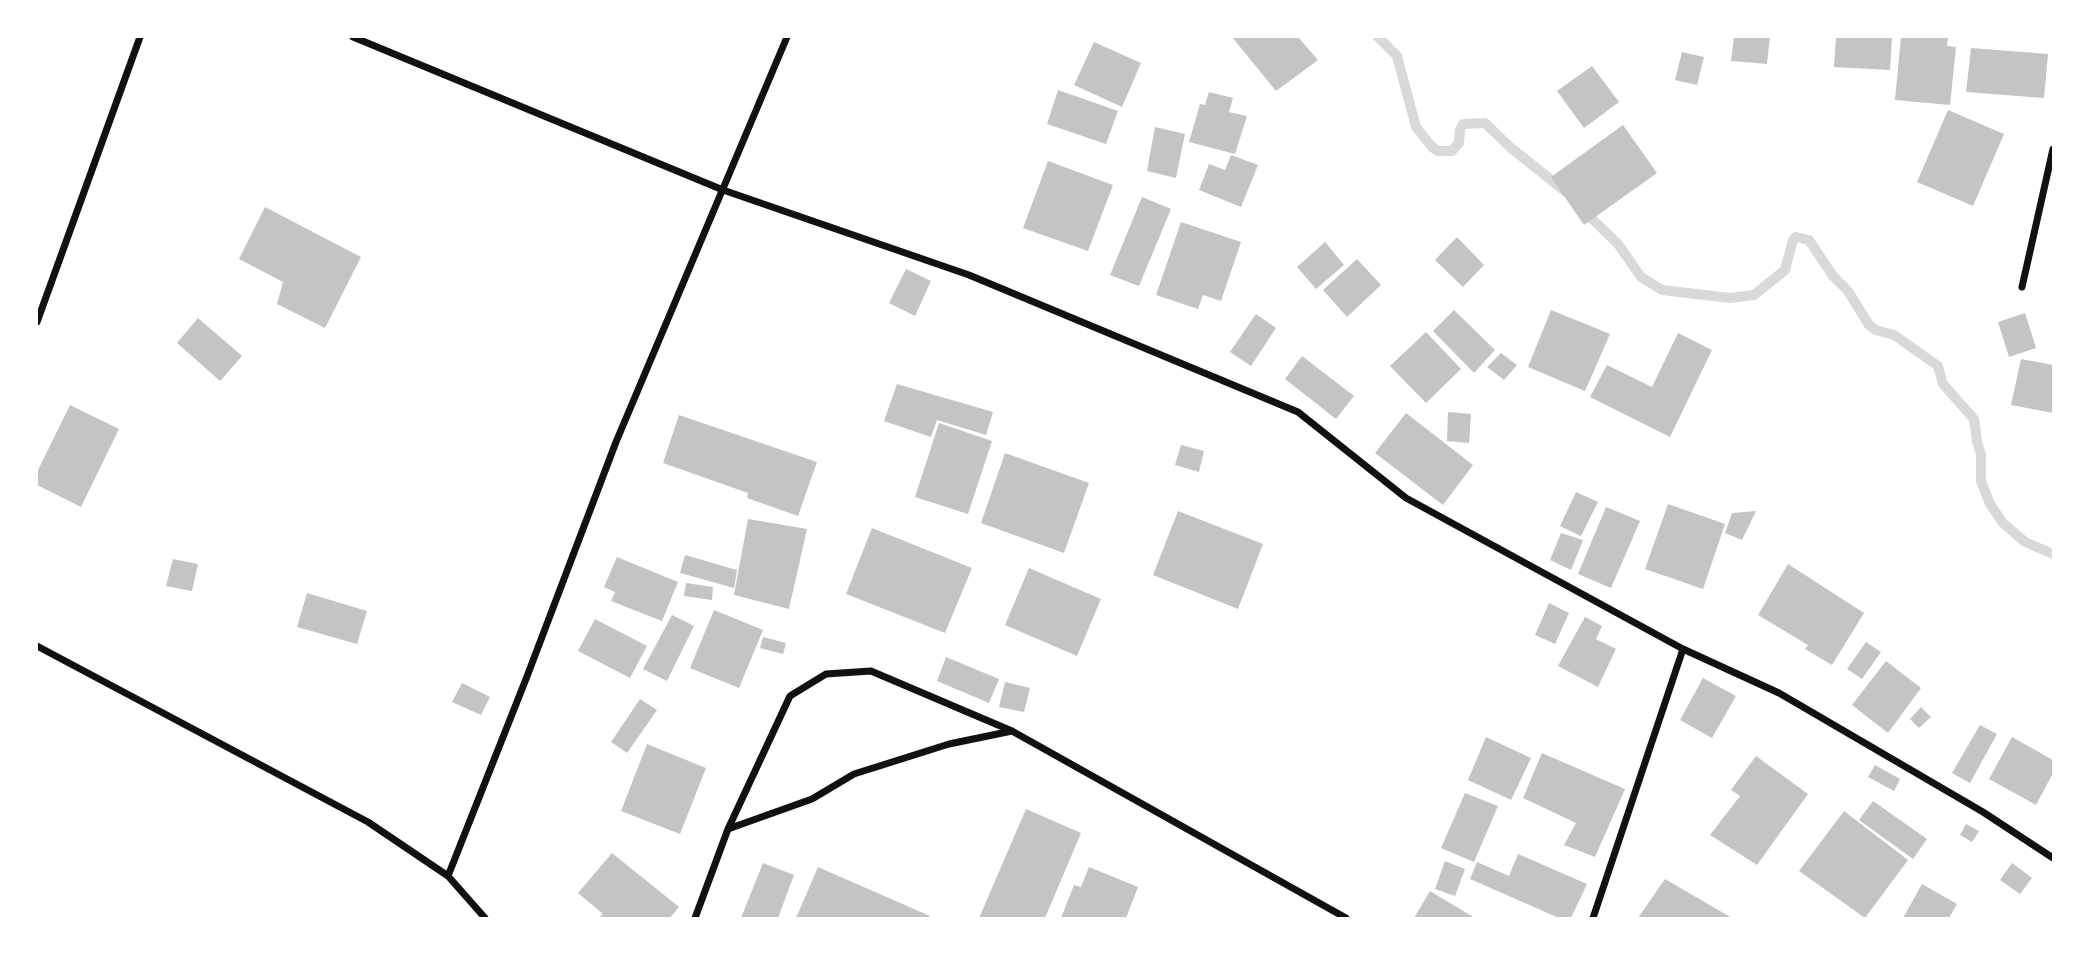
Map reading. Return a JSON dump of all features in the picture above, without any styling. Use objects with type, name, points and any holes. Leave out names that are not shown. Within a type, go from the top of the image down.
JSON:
[{"type":"street","points":[[37,322],[140,37]]},
{"type":"street","points":[[354,37],[723,190],[969,275],[1298,412],[1406,498],[1683,649],[1779,693],[1983,812],[2053,858]]},
{"type":"street","points":[[448,876],[615,442],[787,37]]},
{"type":"street","points":[[2022,287],[2053,149]]},
{"type":"street","points":[[37,646],[368,822],[448,876],[485,918]]},
{"type":"street","points":[[1593,918],[1683,649]]},
{"type":"street","points":[[695,918],[728,830],[790,696],[827,674],[871,671],[1012,731],[1346,918]]},
{"type":"street","points":[[728,830],[812,799],[854,774],[950,744],[1012,731]]},
{"type":"building","points":[[1232,37],[1298,37],[1318,60],[1276,91]]},
{"type":"building","points":[[1734,37],[1770,37],[1767,64],[1731,61]]},
{"type":"building","points":[[1836,37],[1892,37],[1890,70],[1834,67]]},
{"type":"building","points":[[1901,37],[1948,37],[1947,46],[1956,47],[1950,105],[1895,100]]},
{"type":"building","points":[[1094,42],[1141,63],[1122,107],[1074,85]]},
{"type":"building","points":[[1971,48],[2048,54],[2044,98],[1966,92]]},
{"type":"building","points":[[1682,52],[1704,57],[1697,85],[1675,80]]},
{"type":"building","points":[[1592,66],[1619,102],[1584,128],[1557,91]]},
{"type":"building","points":[[1058,90],[1118,111],[1106,144],[1047,124]]},
{"type":"building","points":[[1209,92],[1233,98],[1229,112],[1247,116],[1235,154],[1189,142],[1200,104],[1205,105]]},
{"type":"building","points":[[1948,110],[2004,134],[1973,206],[1917,182]]},
{"type":"building","points":[[1623,125],[1657,173],[1584,225],[1551,177]]},
{"type":"building","points":[[1155,127],[1185,134],[1176,178],[1147,171]]},
{"type":"building","points":[[1231,155],[1258,165],[1241,207],[1199,190],[1209,164],[1225,170]]},
{"type":"building","points":[[1048,161],[1113,185],[1088,251],[1023,228]]},
{"type":"building","points":[[1142,197],[1171,209],[1139,286],[1110,275]]},
{"type":"building","points":[[265,207],[361,257],[325,328],[277,304],[283,282],[239,259]]},
{"type":"building","points":[[1181,222],[1241,242],[1221,301],[1203,295],[1198,309],[1156,295]]},
{"type":"building","points":[[1457,237],[1484,265],[1463,287],[1435,260]]},
{"type":"building","points":[[1325,242],[1344,265],[1316,289],[1297,267]]},
{"type":"building","points":[[1357,259],[1381,285],[1347,317],[1323,290]]},
{"type":"building","points":[[906,269],[931,281],[915,316],[889,303]]},
{"type":"building","points":[[1454,310],[1495,350],[1474,373],[1433,331]]},
{"type":"building","points":[[1551,310],[1610,334],[1585,391],[1528,367]]},
{"type":"building","points":[[2025,313],[2036,348],[2009,357],[1998,322]]},
{"type":"building","points":[[1256,314],[1276,328],[1251,366],[1230,352]]},
{"type":"building","points":[[198,318],[242,356],[220,381],[177,343]]},
{"type":"building","points":[[1426,332],[1461,369],[1426,403],[1390,366]]},
{"type":"building","points":[[1678,333],[1712,350],[1670,437],[1590,397],[1607,365],[1652,387]]},
{"type":"building","points":[[1501,353],[1517,365],[1504,380],[1487,367]]},
{"type":"building","points":[[1302,356],[1354,396],[1336,419],[1285,379]]},
{"type":"building","points":[[2021,359],[2053,365],[2053,413],[2011,405]]},
{"type":"building","points":[[897,384],[993,412],[986,435],[937,420],[931,437],[884,421]]},
{"type":"building","points":[[70,405],[119,429],[81,507],[37,485],[37,472]]},
{"type":"building","points":[[1448,412],[1471,414],[1469,443],[1447,441]]},
{"type":"building","points":[[1406,413],[1473,465],[1443,505],[1375,453]]},
{"type":"building","points":[[679,415],[817,462],[798,516],[747,498],[748,493],[663,463]]},
{"type":"building","points":[[939,423],[992,441],[968,514],[915,497]]},
{"type":"building","points":[[1181,445],[1204,451],[1199,472],[1175,465]]},
{"type":"building","points":[[1005,453],[1089,483],[1064,553],[981,523]]},
{"type":"building","points":[[1576,492],[1598,502],[1581,536],[1560,526]]},
{"type":"building","points":[[1668,504],[1725,524],[1703,589],[1645,569]]},
{"type":"building","points":[[1606,507],[1640,521],[1611,588],[1578,574]]},
{"type":"building","points":[[1178,511],[1263,544],[1238,609],[1153,575]]},
{"type":"building","points":[[1756,511],[1742,540],[1725,533],[1732,513]]},
{"type":"building","points":[[748,519],[807,529],[789,609],[734,595]]},
{"type":"building","points":[[872,528],[972,568],[945,633],[846,594]]},
{"type":"building","points":[[1561,533],[1583,540],[1571,570],[1550,560]]},
{"type":"building","points":[[685,555],[737,570],[734,588],[680,573]]},
{"type":"building","points":[[617,557],[678,582],[662,621],[611,601],[615,592],[604,587]]},
{"type":"building","points":[[173,559],[198,564],[192,591],[166,586]]},
{"type":"building","points":[[1788,564],[1864,613],[1832,665],[1805,649],[1808,645],[1758,615]]},
{"type":"building","points":[[1029,568],[1101,599],[1077,656],[1005,625]]},
{"type":"building","points":[[686,583],[713,587],[712,600],[684,596]]},
{"type":"building","points":[[307,593],[367,611],[357,644],[297,627]]},
{"type":"building","points":[[1549,603],[1569,613],[1555,644],[1535,635]]},
{"type":"building","points":[[714,610],[763,630],[739,688],[690,668]]},
{"type":"building","points":[[672,615],[694,626],[667,681],[643,669]]},
{"type":"building","points":[[1585,617],[1602,626],[1596,639],[1616,649],[1598,687],[1558,666]]},
{"type":"building","points":[[595,619],[647,646],[630,678],[578,651]]},
{"type":"building","points":[[763,637],[786,643],[783,654],[760,648]]},
{"type":"building","points":[[1866,642],[1881,652],[1862,679],[1847,669]]},
{"type":"building","points":[[946,657],[999,679],[989,703],[937,681]]},
{"type":"building","points":[[1886,661],[1921,688],[1888,733],[1852,705]]},
{"type":"building","points":[[1703,678],[1736,696],[1712,738],[1680,720]]},
{"type":"building","points":[[1005,682],[1030,688],[1024,712],[999,707]]},
{"type":"building","points":[[462,683],[490,697],[481,715],[452,702]]},
{"type":"building","points":[[640,699],[657,710],[627,753],[611,742]]},
{"type":"building","points":[[1921,707],[1931,717],[1919,728],[1910,719]]},
{"type":"building","points":[[1980,725],[1997,734],[1970,783],[1952,773]]},
{"type":"building","points":[[1486,737],[1531,758],[1511,800],[1468,780]]},
{"type":"building","points":[[2012,737],[2053,760],[2053,773],[2036,805],[1989,779]]},
{"type":"building","points":[[647,744],[706,768],[680,834],[621,811]]},
{"type":"building","points":[[1542,753],[1625,789],[1595,857],[1564,845],[1576,823],[1523,798]]},
{"type":"building","points":[[1756,756],[1808,794],[1757,865],[1710,835],[1740,796],[1731,790]]},
{"type":"building","points":[[1875,765],[1900,779],[1894,791],[1868,777]]},
{"type":"building","points":[[1465,793],[1498,806],[1474,862],[1441,848]]},
{"type":"building","points":[[1873,801],[1927,839],[1913,859],[1859,820]]},
{"type":"building","points":[[1026,809],[1081,833],[1045,918],[979,918]]},
{"type":"building","points":[[1844,811],[1908,860],[1865,918],[1799,871]]},
{"type":"building","points":[[1966,824],[1979,831],[1972,842],[1960,835]]},
{"type":"building","points":[[612,853],[679,907],[670,918],[599,918],[603,914],[578,893]]},
{"type":"building","points":[[1518,854],[1587,884],[1571,918],[1559,918],[1470,879],[1477,862],[1509,876]]},
{"type":"building","points":[[1445,861],[1465,869],[1455,896],[1435,889]]},
{"type":"building","points":[[763,863],[794,875],[778,918],[741,918]]},
{"type":"building","points":[[2012,863],[2032,878],[2020,894],[2000,880]]},
{"type":"building","points":[[818,867],[930,916],[796,918]]},
{"type":"building","points":[[1089,867],[1138,887],[1126,918],[1061,918],[1074,885],[1081,887]]},
{"type":"building","points":[[1665,879],[1732,918],[1638,918]]},
{"type":"building","points":[[1922,884],[1957,904],[1949,918],[1903,918]]},
{"type":"building","points":[[1430,891],[1475,918],[1414,918]]},
{"type":"waterway","points":[[1378,37],[1397,56],[1416,127],[1432,147],[1438,151],[1452,151],[1459,143],[1463,124],[1485,123],[1566,192]]},
{"type":"waterway","points":[[1582,209],[1618,244],[1641,277],[1662,290],[1730,298],[1754,295],[1785,270],[1793,240],[1796,237],[1809,240],[1833,276],[1848,291],[1869,325],[1894,335],[1938,366],[1943,384],[1974,419],[1981,454],[1981,481],[1990,504],[2003,523],[2025,542],[2053,554]]}]
